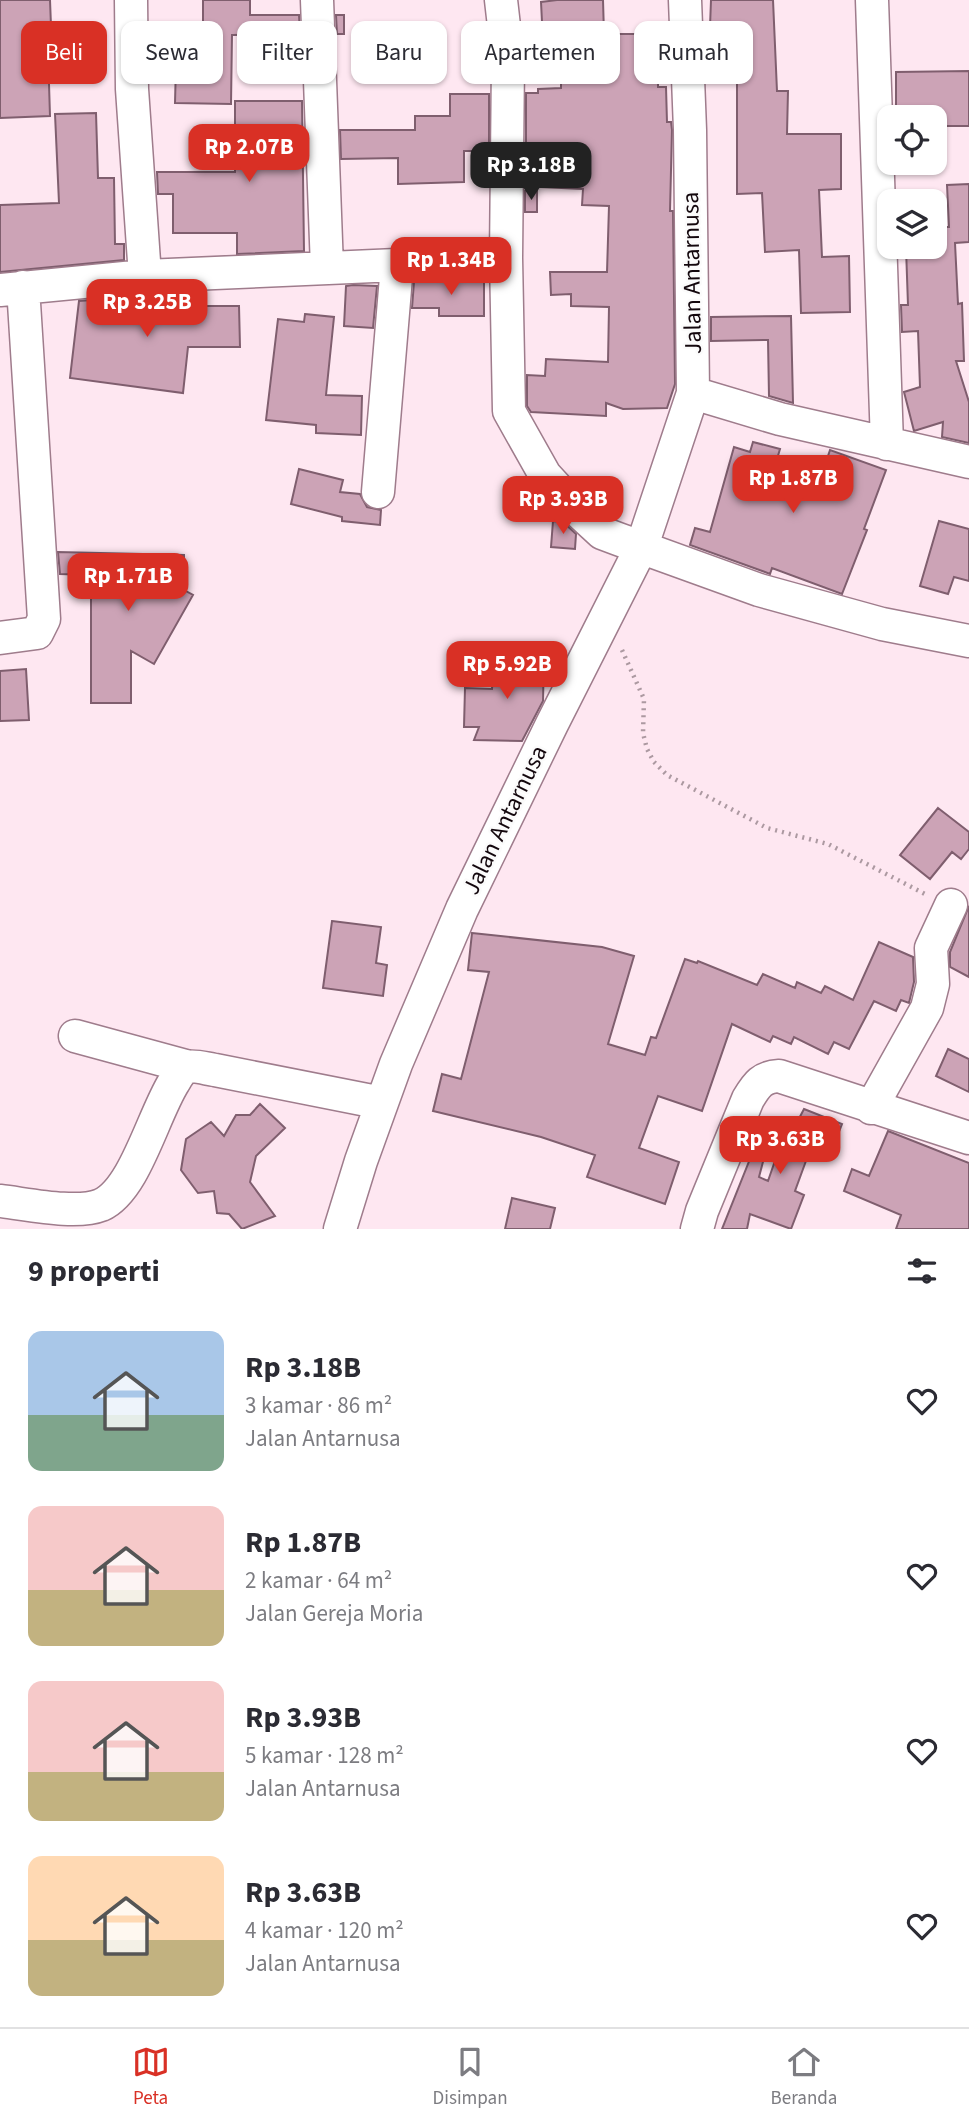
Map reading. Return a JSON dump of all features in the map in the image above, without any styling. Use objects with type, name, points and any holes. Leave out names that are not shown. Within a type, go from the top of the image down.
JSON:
[{"type":"street","points":[[131,0],[132,89],[145,276]]},
{"type":"street","points":[[317,0],[327,268]]},
{"type":"street","points":[[501,0],[508,61],[506,258],[509,411],[545,475],[576,510],[602,533],[760,590],[882,624],[969,641]]},
{"type":"street","name":"Jalan Antarnusa","points":[[340,1229],[382,1103],[462,909],[642,546],[693,393],[690,130],[685,0]]},
{"type":"street","points":[[872,0],[887,444]]},
{"type":"street","points":[[0,638],[37,633],[44,619],[11,288],[145,276],[506,258]]},
{"type":"street","points":[[378,492],[397,265]]},
{"type":"street","points":[[693,393],[780,419],[969,462]]},
{"type":"street","points":[[871,1108],[927,1009],[933,984],[931,948],[951,905]]},
{"type":"street","points":[[75,1036],[189,1067],[382,1103]]},
{"type":"street","points":[[0,1201],[80,1209],[100,1205],[114,1197],[124,1186],[134,1167],[162,1100],[180,1073],[189,1067]]},
{"type":"street","points":[[697,1229],[748,1099],[765,1077],[779,1076],[969,1138]]},
{"type":"path","points":[[621,644],[644,699],[643,733],[647,749],[654,762],[667,775],[767,828],[828,844],[951,905]]},
{"type":"building","points":[[0,0],[50,0],[51,21],[21,21],[21,84],[49,84],[50,116],[0,118]]},
{"type":"building","points":[[203,0],[250,0],[250,15],[299,15],[299,21],[237,21],[237,35],[232,35],[231,104],[175,103],[175,84],[223,84],[223,21],[203,21]]},
{"type":"building","points":[[603,0],[604,21],[542,21],[541,2]]},
{"type":"building","points":[[711,0],[773,0],[777,91],[788,91],[787,134],[841,134],[841,189],[819,190],[822,257],[849,256],[850,312],[801,313],[799,250],[765,252],[762,193],[737,194],[737,84],[753,84],[753,21],[710,21]]},
{"type":"building","points":[[336,15],[344,15],[344,34],[337,34]]},
{"type":"building","points":[[620,34],[634,34],[634,84],[658,84],[658,87],[666,87],[667,122],[671,122],[672,130],[670,211],[673,211],[675,384],[667,408],[623,409],[606,403],[606,416],[531,412],[527,406],[527,375],[545,376],[546,359],[608,362],[609,307],[571,306],[571,294],[551,295],[550,272],[607,272],[609,206],[582,205],[583,189],[541,187],[543,145],[526,144],[526,93],[538,93],[538,89],[561,88],[561,84],[620,84]]},
{"type":"building","points":[[969,71],[969,126],[947,126],[947,105],[896,105],[896,72]]},
{"type":"building","points":[[450,94],[489,94],[489,144],[485,144],[485,151],[464,151],[464,182],[398,184],[398,158],[341,159],[340,130],[415,130],[415,116],[450,116]]},
{"type":"building","points":[[235,101],[302,101],[304,251],[237,254],[237,233],[173,233],[173,194],[158,194],[157,172],[235,172]]},
{"type":"building","points":[[96,113],[98,178],[114,178],[115,244],[124,244],[124,260],[0,272],[0,205],[59,203],[55,114]]},
{"type":"building","points":[[969,184],[969,242],[955,243],[958,304],[962,303],[964,361],[956,361],[969,402],[969,443],[942,437],[943,422],[914,431],[904,392],[920,387],[918,331],[902,332],[901,305],[908,305],[906,259],[947,259],[947,185]]},
{"type":"building","points":[[525,191],[537,191],[537,212],[525,212]]},
{"type":"building","points":[[484,278],[484,316],[439,316],[439,308],[412,308],[414,282]]},
{"type":"building","points":[[346,286],[377,286],[373,328],[344,326]]},
{"type":"building","points":[[193,292],[192,306],[239,306],[240,347],[188,347],[183,393],[70,378],[79,301]]},
{"type":"building","points":[[305,314],[334,317],[326,395],[362,396],[361,435],[316,433],[316,425],[266,420],[278,319],[304,322]]},
{"type":"building","points":[[791,316],[793,403],[769,396],[768,340],[711,341],[711,317]]},
{"type":"building","points":[[753,442],[780,449],[777,459],[823,471],[830,450],[886,470],[864,529],[867,530],[842,594],[772,568],[770,574],[690,545],[695,528],[710,532],[734,447],[750,452]]},
{"type":"building","points":[[299,469],[343,480],[340,492],[360,494],[367,507],[381,510],[380,525],[342,521],[342,517],[291,504]]},
{"type":"building","points":[[553,521],[563,522],[576,534],[575,549],[551,547]]},
{"type":"building","points":[[939,521],[969,529],[969,581],[954,577],[948,594],[920,586]]},
{"type":"building","points":[[58,552],[184,555],[184,590],[193,595],[154,664],[131,651],[131,703],[91,703],[91,575],[60,574]]},
{"type":"building","points":[[513,655],[544,656],[543,701],[522,741],[474,740],[479,727],[464,727],[465,688],[492,689],[493,669],[513,670]]},
{"type":"building","points":[[26,669],[29,720],[0,721],[0,671]]},
{"type":"building","points":[[938,808],[969,832],[969,849],[961,859],[952,852],[930,879],[900,855]]},
{"type":"building","points":[[969,906],[969,977],[950,967],[950,952]]},
{"type":"building","points":[[332,921],[381,927],[376,963],[387,965],[383,996],[323,988]]},
{"type":"building","points":[[472,933],[602,947],[634,956],[608,1044],[645,1055],[651,1037],[656,1038],[685,959],[697,963],[698,961],[757,985],[763,974],[795,988],[797,982],[821,993],[825,986],[853,1000],[879,942],[913,957],[914,982],[909,1003],[901,1000],[896,1011],[874,1001],[849,1049],[834,1042],[828,1054],[794,1037],[791,1044],[773,1036],[770,1042],[732,1024],[702,1111],[658,1096],[639,1148],[679,1162],[665,1204],[587,1177],[595,1155],[541,1137],[433,1111],[442,1074],[461,1079],[489,972],[468,970]]},
{"type":"building","points":[[948,1049],[969,1059],[969,1092],[936,1076]]},
{"type":"building","points":[[260,1104],[285,1128],[256,1156],[250,1182],[275,1216],[242,1229],[229,1214],[217,1213],[214,1191],[198,1193],[181,1170],[186,1139],[211,1122],[224,1136],[236,1115],[250,1115]]},
{"type":"building","points":[[804,1109],[842,1124],[833,1147],[814,1139],[795,1191],[804,1195],[791,1229],[750,1214],[747,1229],[722,1229],[752,1154],[764,1158],[759,1177],[768,1181],[787,1126],[794,1128]]},
{"type":"building","points":[[888,1131],[969,1163],[969,1229],[896,1229],[901,1215],[844,1191],[852,1169],[869,1176]]},
{"type":"building","points":[[512,1198],[555,1208],[550,1229],[505,1229]]}]
